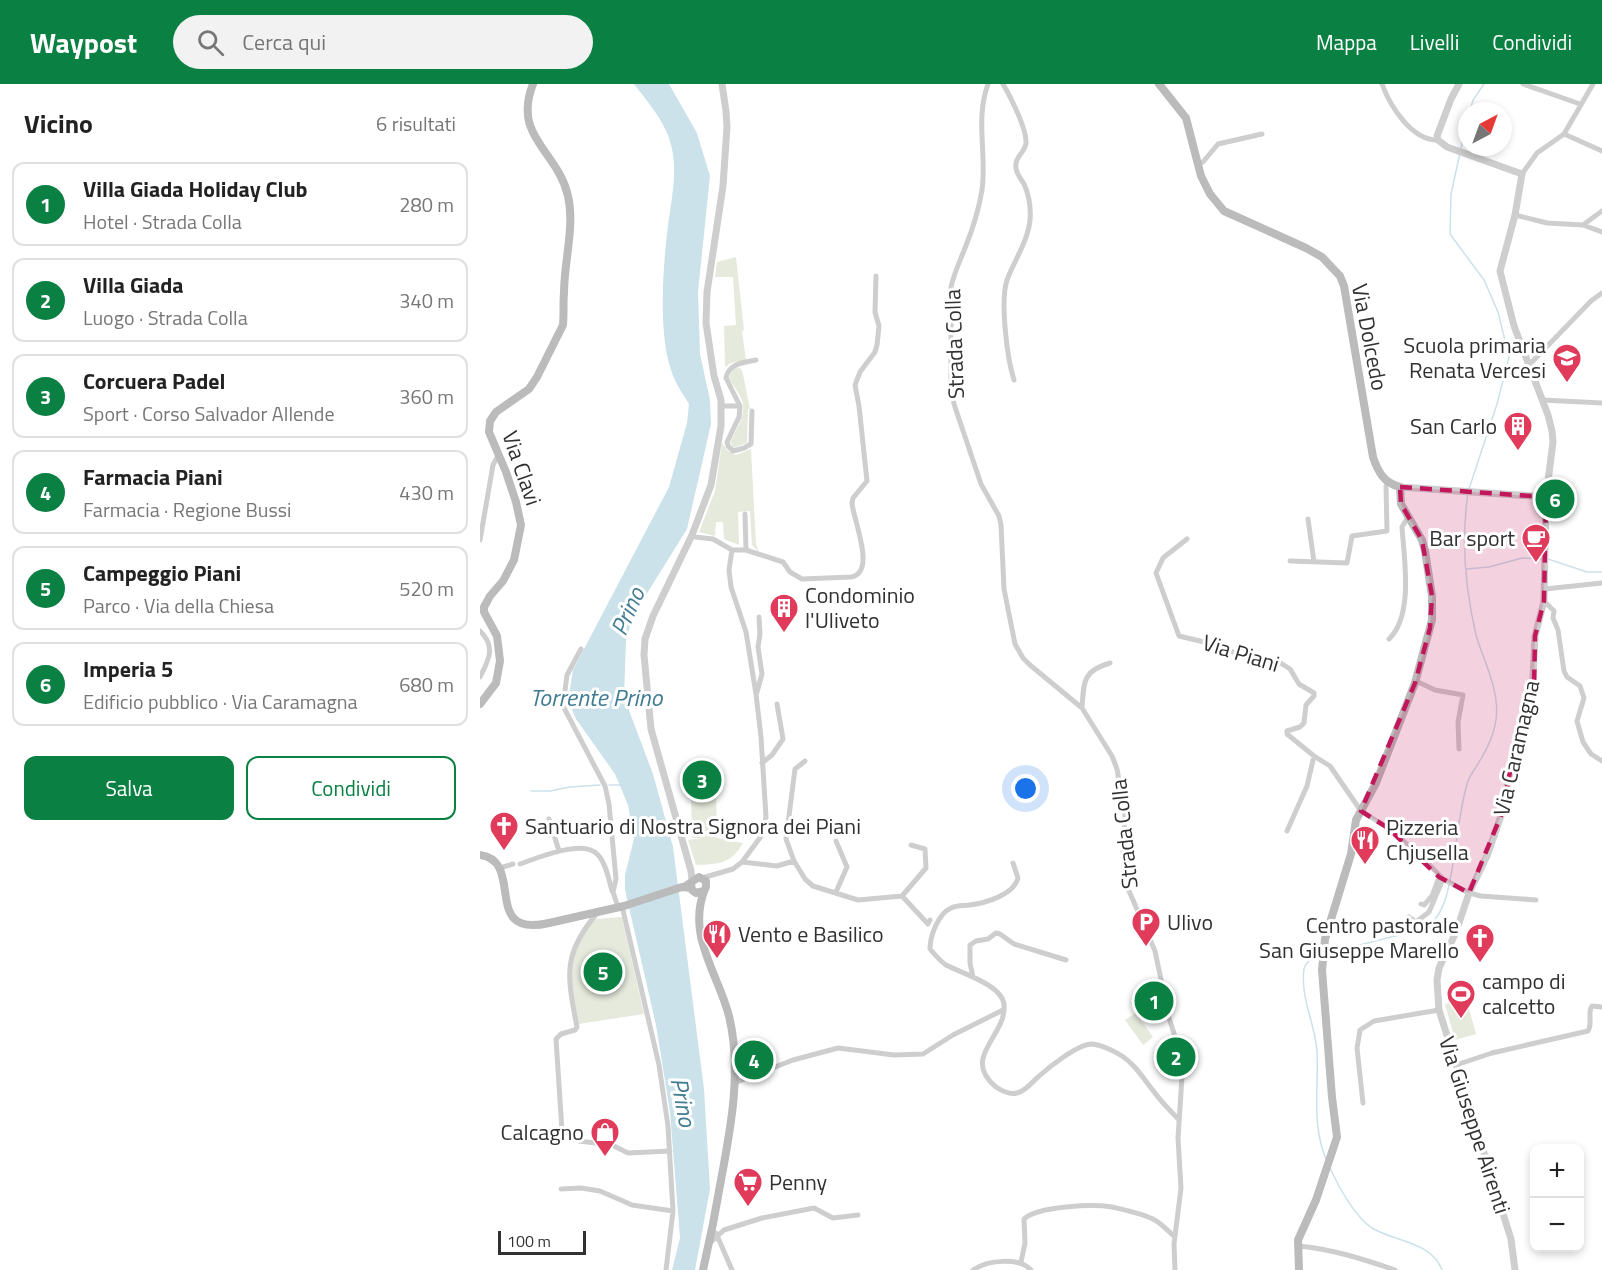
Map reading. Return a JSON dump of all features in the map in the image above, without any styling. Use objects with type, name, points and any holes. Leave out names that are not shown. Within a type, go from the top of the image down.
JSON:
[{"type":"main road","name":"Via Clavi","points":[[480,704],[496,683],[500,661],[497,636],[484,612],[484,607],[503,581],[514,560],[521,525],[516,502],[489,432],[490,421],[496,412],[525,393],[534,382],[563,325],[564,315],[570,206],[563,183],[527,120],[526,105],[532,84]]},
{"type":"main road","name":"Via Dolcedo","points":[[1159,84],[1186,118],[1198,164],[1210,194],[1224,211],[1306,248],[1322,257],[1340,276],[1355,343],[1373,457],[1377,469],[1387,482]]},
{"type":"main road","points":[[1299,1270],[1300,1235],[1326,1173],[1337,1137],[1322,961],[1324,945],[1351,854],[1356,820],[1376,783],[1416,681],[1430,628],[1432,596],[1422,540],[1401,504],[1400,487],[1387,482]]},
{"type":"main road","points":[[480,855],[492,859],[500,868],[506,909],[508,915],[517,923],[540,925],[621,906],[706,881],[706,888],[700,902]]},
{"type":"main road","points":[[693,883],[699,893],[706,888]]},
{"type":"main road","points":[[693,883],[700,902],[702,949],[718,982],[729,1018],[734,1083],[730,1129],[715,1231],[703,1270]]},
{"type":"street","points":[[722,84],[727,127],[723,186],[707,292],[706,323],[721,406],[721,426],[711,484],[692,535],[653,616],[645,639],[644,655],[651,729],[693,883],[733,869],[742,862],[762,835],[765,817],[761,737],[756,694],[746,632],[731,587],[729,570],[732,550]]},
{"type":"street","name":"Strada Colla","points":[[988,84],[980,126],[983,172],[981,193],[968,241],[954,271],[951,287],[952,394],[981,484],[999,516],[1004,589],[1015,644],[1023,658],[1082,708],[1112,756],[1117,769],[1125,808],[1123,856],[1128,890],[1155,951],[1169,1018],[1183,1062],[1178,1150],[1181,1188],[1175,1237],[1175,1270]]},
{"type":"street","points":[[1003,84],[1010,95],[1025,138],[1025,147],[1016,159],[1016,168],[1029,196],[1030,208],[1028,231],[1004,291],[1006,331],[1014,380]]},
{"type":"street","points":[[1382,84],[1387,98],[1397,112],[1423,138],[1438,140],[1448,147],[1522,174],[1537,153],[1564,134],[1593,84]]},
{"type":"street","points":[[1438,140],[1437,136],[1459,84]]},
{"type":"street","points":[[1523,84],[1580,104]]},
{"type":"street","points":[[1198,164],[1203,162],[1218,144],[1262,134]]},
{"type":"street","points":[[1564,134],[1602,151]]},
{"type":"street","name":"Via Caramagna","points":[[1437,980],[1439,968],[1456,932],[1469,893],[1487,856],[1502,813],[1515,741],[1532,698],[1535,636],[1544,601],[1546,497],[1553,442],[1550,422],[1514,326],[1500,271],[1515,215],[1522,174]]},
{"type":"street","points":[[1583,225],[1602,211]]},
{"type":"street","points":[[1515,215],[1547,223],[1583,225],[1602,232]]},
{"type":"street","points":[[692,535],[713,539],[732,550],[746,550],[783,562],[790,572],[802,579],[851,577],[861,572],[863,550],[852,503],[853,498],[867,481],[855,385],[860,372],[875,352],[877,345],[879,326],[875,312],[876,276]]},
{"type":"street","points":[[1529,365],[1591,301],[1602,293]]},
{"type":"street","points":[[752,411],[751,444],[734,451],[727,442],[739,417],[740,406],[726,378],[727,373],[731,367],[756,360]]},
{"type":"street","points":[[1542,400],[1602,403]]},
{"type":"street","points":[[721,406],[740,406]]},
{"type":"street","points":[[480,540],[491,471],[494,459],[499,454]]},
{"type":"street","name":"Via Dolcedo","points":[[1290,561],[1347,563],[1352,536],[1387,531],[1387,482]]},
{"type":"street","points":[[1400,487],[1546,497]]},
{"type":"street","points":[[745,514],[746,550]]},
{"type":"street","points":[[1389,639],[1397,630],[1404,603],[1402,527],[1408,517]]},
{"type":"street","points":[[1308,519],[1314,562]]},
{"type":"street","name":"Via Piani","points":[[1187,539],[1163,558],[1156,573],[1179,636],[1209,642],[1251,660],[1279,662],[1290,669],[1299,684],[1314,693],[1314,696],[1306,705],[1304,723],[1300,727],[1287,731],[1287,734],[1330,766],[1361,811],[1388,828],[1422,856],[1441,878],[1469,893]]},
{"type":"street","points":[[1545,590],[1602,583]]},
{"type":"street","points":[[1544,601],[1554,611],[1553,618],[1558,630],[1564,671],[1567,677],[1580,686],[1584,698],[1577,721],[1583,742],[1591,754],[1602,761]]},
{"type":"street","points":[[756,694],[762,674],[758,647],[759,617]]},
{"type":"street","points":[[480,631],[487,639],[490,655],[480,677]]},
{"type":"street","points":[[581,649],[567,675],[563,706],[605,786],[609,804],[616,879],[613,892]]},
{"type":"street","points":[[1082,708],[1084,687],[1089,672],[1110,663]]},
{"type":"street","points":[[1416,681],[1435,690],[1463,695],[1458,722],[1459,748]]},
{"type":"street","points":[[762,763],[783,739],[777,704]]},
{"type":"street","points":[[1287,831],[1307,786],[1314,756]]},
{"type":"street","points":[[805,761],[795,769],[786,839],[794,861],[805,879],[813,886],[858,900],[902,896],[926,868],[925,849],[911,846]]},
{"type":"street","points":[[549,819],[559,851]]},
{"type":"street","points":[[836,841],[847,867],[836,892]]},
{"type":"street","points":[[520,864],[559,851],[581,848],[594,851],[601,859],[613,892],[621,906],[659,1065],[670,1151],[673,1211],[666,1270]]},
{"type":"street","points":[[742,862],[777,866],[794,861]]},
{"type":"street","points":[[1012,863],[1018,878],[1012,889],[972,905],[951,908],[940,920],[930,940],[930,949],[945,964],[973,977],[996,992],[1004,1005],[1000,1027],[988,1042],[983,1054],[985,1071],[997,1088],[1007,1093],[1020,1093],[1055,1064],[1085,1046],[1094,1044],[1112,1051],[1136,1067],[1156,1095],[1179,1120]]},
{"type":"street","points":[[500,868],[513,864]]},
{"type":"street","points":[[706,888],[717,874]]},
{"type":"street","points":[[1421,903],[1424,905],[1432,896],[1441,878]]},
{"type":"street","points":[[1409,917],[1416,922],[1429,912],[1441,878]]},
{"type":"street","points":[[1469,893],[1536,900]]},
{"type":"street","points":[[902,896],[928,924],[930,920]]},
{"type":"street","points":[[598,911],[586,925],[574,946],[569,964],[577,1027],[575,1030],[561,1034],[556,1039],[562,1131],[579,1141],[612,1145],[628,1153],[670,1151]]},
{"type":"street","points":[[973,977],[970,945],[998,933],[1014,944],[1066,960]]},
{"type":"street","name":"Via Giuseppe Airenti","points":[[1437,980],[1439,1010],[1511,1239],[1515,1270]]},
{"type":"street","points":[[1456,1065],[1492,1053],[1588,1031],[1590,1028],[1589,1010],[1592,1006],[1602,1007]]},
{"type":"street","points":[[734,1083],[793,1060],[838,1048],[894,1055],[923,1054],[953,1035],[1003,1010]]},
{"type":"street","points":[[1363,1103],[1357,1048],[1360,1030],[1374,1021],[1439,1010]]},
{"type":"street","points":[[561,1189],[581,1188],[600,1191],[632,1205],[673,1211]]},
{"type":"street","points":[[1021,1262],[1025,1243],[1024,1219],[1029,1214],[1054,1209],[1111,1207],[1153,1219],[1175,1237]]},
{"type":"street","points":[[732,1270],[715,1231],[814,1208],[832,1218],[858,1215]]},
{"type":"street","points":[[1298,1246],[1318,1247],[1359,1257],[1395,1270]]},
{"type":"street","points":[[973,1270],[979,1266],[1000,1262],[1021,1262],[1031,1270]]},
{"type":"highlighted area","points":[[1400,487],[1546,497],[1544,601],[1535,636],[1534,692],[1516,741],[1502,813],[1469,893],[1439,877],[1388,828],[1361,811],[1415,683],[1430,628],[1432,596],[1422,540],[1401,504]]},
{"type":"shaded area","points":[[736,257],[746,360],[731,363],[725,367],[724,326],[736,325],[733,277],[715,277],[717,262]]},
{"type":"shaded area","points":[[737,367],[743,374],[750,409],[748,409],[747,443],[733,448],[730,442],[743,411],[742,400],[729,378],[732,370]]},
{"type":"shaded area","points":[[722,443],[728,451],[736,455],[751,449],[756,544],[759,552],[752,545],[750,511],[738,512],[739,545],[724,539],[723,522],[716,522],[715,536],[699,532],[715,491]]},
{"type":"shaded area","points":[[716,793],[717,838],[743,843],[734,855],[724,862],[696,865],[688,840],[701,838],[692,838],[691,794]]},
{"type":"shaded area","points":[[622,917],[644,1014],[578,1024],[572,968],[578,945],[595,919]]},
{"type":"shaded area","name":"campo di calcetto","points":[[1466,998],[1476,1034],[1455,1040],[1445,1004]]},
{"type":"shaded area","points":[[1136,1013],[1153,1037],[1143,1045],[1125,1020]]},
{"type":"water","name":"Torrente Prino","points":[[634,84],[669,84],[697,133],[710,176],[698,292],[700,354],[710,400],[711,424],[687,529],[633,616],[626,641],[624,697],[653,774],[673,847],[704,1089],[710,1189],[695,1270],[672,1270],[680,1238],[670,1112],[656,1025],[625,890],[625,875],[634,839],[628,805],[615,774],[576,719],[568,701],[573,670],[669,487],[687,423],[689,404],[670,368],[664,328],[664,263],[674,181],[674,159],[669,138],[662,124]]},
{"type":"waterway","points":[[1472,102],[1484,84]]},
{"type":"waterway","points":[[1459,156],[1451,194],[1450,234],[1484,280],[1498,312],[1509,357],[1497,404],[1469,489]]},
{"type":"waterway","points":[[1450,880],[1468,781],[1489,744],[1494,730],[1497,708],[1495,693],[1476,635],[1469,600],[1465,546],[1468,493]]},
{"type":"waterway","points":[[1466,569],[1489,567],[1522,558],[1543,559]]},
{"type":"waterway","points":[[1548,559],[1587,572],[1602,572]]},
{"type":"waterway","points":[[531,791],[600,785]]},
{"type":"waterway","points":[[609,785],[620,785]]},
{"type":"waterway","points":[[1328,953],[1427,928],[1442,908],[1449,885]]},
{"type":"waterway","points":[[1321,955],[1306,964],[1303,979],[1317,1051],[1317,1121],[1327,1161]]},
{"type":"waterway","points":[[1330,1168],[1359,1217],[1381,1233],[1411,1243],[1430,1253],[1442,1270]]},
{"type":"place","name":"Scuola primaria Renata Vercesi","points":[[1567,384]]},
{"type":"place","name":"San Carlo","points":[[1518,452]]},
{"type":"place","name":"Imperia 5","points":[[1555,499]]},
{"type":"place","name":"Bar sport","points":[[1536,564]]},
{"type":"place","name":"Condominio l'Uliveto","points":[[784,634]]},
{"type":"place","name":"Corcuera Padel","points":[[702,780]]},
{"type":"place","name":"Santuario di Nostra Signora dei Piani","points":[[504,852]]},
{"type":"place","name":"Pizzeria Chjusella","points":[[1365,866]]},
{"type":"place","name":"Ulivo","points":[[1146,948]]},
{"type":"place","name":"Vento e Basilico","points":[[717,960]]},
{"type":"place","name":"Centro pastorale San Giuseppe Marello","points":[[1480,964]]},
{"type":"place","name":"Campeggio Piani","points":[[603,972]]},
{"type":"place","name":"Villa Giada Holiday Club","points":[[1154,1001]]},
{"type":"place","name":"campo di calcetto","points":[[1461,1020]]},
{"type":"place","name":"Villa Giada","points":[[1176,1057]]},
{"type":"place","name":"Farmacia Piani","points":[[754,1060]]},
{"type":"place","name":"Calcagno","points":[[605,1158]]},
{"type":"place","name":"Penny","points":[[748,1208]]},
{"type":"water label","name":"Prino","points":[[627,611]]},
{"type":"water label","name":"Prino","points":[[684,1102]]}]
